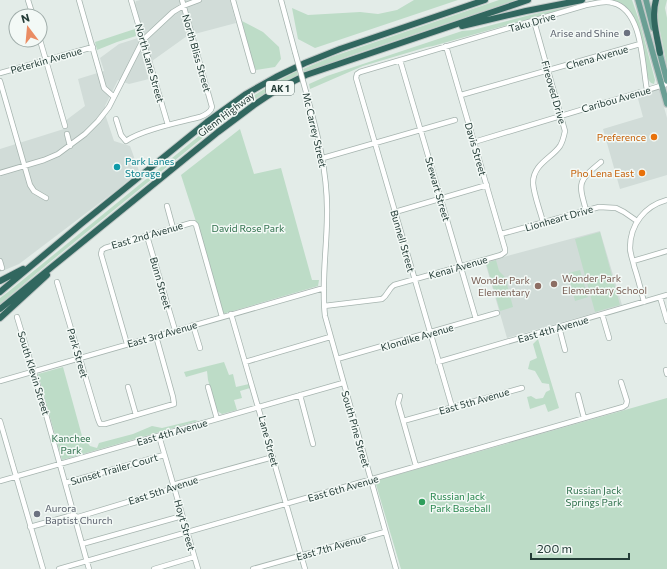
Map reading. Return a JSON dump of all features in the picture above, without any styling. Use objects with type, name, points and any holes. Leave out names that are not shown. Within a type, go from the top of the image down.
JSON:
[{"type":"highway","points":[[410,25],[473,0]]},
{"type":"highway","name":"Glenn Highway","points":[[0,292],[207,122],[246,94],[305,63],[340,49],[485,0]]},
{"type":"highway","name":"Glenn Highway","points":[[0,309],[218,132],[278,89],[312,73],[528,0]]},
{"type":"highway","points":[[433,33],[526,11],[582,0]]},
{"type":"highway","points":[[656,0],[654,19],[660,53]]},
{"type":"highway","points":[[0,281],[21,270],[81,224]]},
{"type":"highway","points":[[0,318],[80,243]]},
{"type":"main road","points":[[638,0],[665,83]]},
{"type":"main road","points":[[646,0],[660,53],[667,104]]},
{"type":"street","points":[[79,0],[104,88],[114,97]]},
{"type":"street","name":"North Lane Street","points":[[131,0],[168,126]]},
{"type":"street","name":"North Bliss Street","points":[[168,126],[204,115],[210,111],[212,107],[182,0]]},
{"type":"street","points":[[0,173],[58,154],[70,146],[98,121],[109,107],[143,40],[164,20],[183,6],[199,0]]},
{"type":"street","points":[[233,0],[253,71]]},
{"type":"street","name":"Mc Carrey Street","points":[[280,0],[318,132],[323,158],[327,215],[324,288]]},
{"type":"street","name":"Taku Drive","points":[[357,74],[586,5],[601,2],[612,2],[621,6],[633,19],[640,44],[648,90]]},
{"type":"street","name":"Fireoved Drive","points":[[534,21],[565,131],[564,138],[560,146],[544,161],[534,174],[533,183],[543,222]]},
{"type":"street","name":"Chena Avenue","points":[[461,95],[640,44]]},
{"type":"street","name":"Davis Street","points":[[446,46],[501,234],[505,249],[504,252]]},
{"type":"street","name":"Peterkin Avenue","points":[[0,73],[93,47]]},
{"type":"street","points":[[42,48],[65,126]]},
{"type":"street","name":"Stewart Street","points":[[400,60],[476,319]]},
{"type":"street","name":"Bunnell Street","points":[[357,74],[356,78],[394,212],[452,407]]},
{"type":"street","points":[[0,80],[31,188],[46,198]]},
{"type":"street","name":"Caribou Avenue","points":[[474,142],[648,90],[665,83]]},
{"type":"street","points":[[116,119],[121,135],[126,141],[133,136],[168,126]]},
{"type":"street","points":[[323,158],[455,120]]},
{"type":"street","points":[[67,134],[70,146]]},
{"type":"street","points":[[586,210],[580,191],[581,183],[587,173],[601,162]]},
{"type":"street","points":[[394,212],[487,185]]},
{"type":"street","points":[[644,302],[630,248],[632,233],[637,221],[643,213],[650,207],[667,200]]},
{"type":"street","points":[[167,206],[173,228]]},
{"type":"street","name":"Lionheart Drive","points":[[501,234],[599,207],[616,208],[637,221]]},
{"type":"street","name":"East 2nd Avenue","points":[[127,344],[101,254],[102,250],[173,228],[194,223],[196,225],[222,317]]},
{"type":"street","name":"Bunn Street","points":[[147,236],[175,330]]},
{"type":"street","points":[[633,261],[667,251]]},
{"type":"street","name":"Kenai Avenue","points":[[324,306],[382,299],[386,296],[390,288],[394,286],[501,255],[504,252]]},
{"type":"street","points":[[0,261],[2,268]]},
{"type":"street","name":"Park Street","points":[[57,282],[100,424],[105,424],[136,415]]},
{"type":"street","name":"South Pine Street","points":[[324,288],[324,306],[330,337],[396,569]]},
{"type":"street","name":"East 3rd Avenue","points":[[0,381],[324,288]]},
{"type":"street","name":"East 4th Avenue","points":[[438,362],[667,295]]},
{"type":"street","points":[[660,297],[667,321]]},
{"type":"street","name":"Klondike Avenue","points":[[337,359],[430,334],[497,313]]},
{"type":"street","name":"Lane Street","points":[[231,314],[305,569]]},
{"type":"street","points":[[602,314],[609,338]]},
{"type":"street","name":"South Klevin Street","points":[[17,317],[34,371],[89,569]]},
{"type":"street","points":[[193,325],[200,348]]},
{"type":"street","points":[[559,327],[565,350]]},
{"type":"street","points":[[128,387],[136,415],[174,404],[156,336]]},
{"type":"street","points":[[245,362],[330,337]]},
{"type":"street","name":"East 6th Avenue","points":[[59,569],[623,407],[626,405],[627,401],[621,382]]},
{"type":"street","name":"East 4th Avenue","points":[[0,481],[343,383]]},
{"type":"street","points":[[208,387],[217,419]]},
{"type":"street","name":"East 5th Avenue","points":[[403,422],[522,388]]},
{"type":"street","points":[[578,394],[584,418]]},
{"type":"street","points":[[300,395],[313,444]]},
{"type":"street","points":[[400,396],[398,403],[416,466]]},
{"type":"street","points":[[0,421],[43,569]]},
{"type":"street","name":"Hoyt Street","points":[[158,436],[198,569]]},
{"type":"street","name":"Sunset Trailer Court","points":[[65,483],[164,454]]},
{"type":"street","name":"East 5th Avenue","points":[[30,527],[74,515],[78,517],[174,488],[176,484],[273,457]]},
{"type":"street","points":[[82,544],[182,516]]},
{"type":"street","name":"East 7th Avenue","points":[[254,569],[385,532]]},
{"type":"street","points":[[154,569],[194,557]]},
{"type":"shaded area","points":[[230,0],[236,23],[187,36],[145,66],[149,79],[129,84],[118,80],[105,106],[106,117],[114,141],[130,146],[139,171],[118,189],[19,264],[0,272],[0,149],[67,128],[65,121],[85,106],[78,79],[104,71],[100,58],[119,44],[138,38],[142,28],[135,4],[136,1]]},
{"type":"shaded area","points":[[659,89],[667,118],[667,175],[620,189],[603,129],[643,117],[637,95]]},
{"type":"shaded area","name":"Wonder Park Elementary School","points":[[600,231],[622,305],[507,338],[485,262]]},
{"type":"green space","points":[[414,0],[458,0],[315,48],[298,39],[292,8],[308,15],[360,12],[378,14],[397,10]]},
{"type":"green space","points":[[499,0],[516,0],[349,56],[305,73],[303,69],[331,57]]},
{"type":"green space","points":[[597,0],[603,0],[578,5],[363,66],[310,89],[309,84],[327,76],[462,31],[473,30]]},
{"type":"green space","points":[[605,0],[632,0],[640,23],[655,80],[654,84],[648,79],[642,42],[639,29],[634,18],[627,9],[618,2]]},
{"type":"green space","points":[[659,0],[667,0],[665,8],[667,18],[667,66],[657,16]]},
{"type":"green space","points":[[242,21],[263,32],[279,47],[281,59],[275,67],[256,70],[252,61]]},
{"type":"green space","points":[[135,29],[136,36],[97,50],[95,42]]},
{"type":"green space","points":[[297,71],[298,76],[255,99],[222,122],[0,304],[0,298],[221,118],[258,93]]},
{"type":"green space","name":"David Rose Park","points":[[240,129],[254,174],[281,168],[312,280],[319,280],[318,286],[223,314],[209,262],[181,175]]},
{"type":"green space","points":[[600,232],[620,305],[595,312],[575,239]]},
{"type":"green space","points":[[496,260],[499,271],[505,277],[513,307],[500,311],[486,263]]},
{"type":"green space","points":[[580,270],[588,297],[575,301],[569,273]]},
{"type":"green space","points":[[538,339],[559,408],[548,412],[545,404],[530,409],[527,397],[531,396],[536,399],[543,398],[546,392],[550,390],[549,384],[542,383],[535,371],[528,369],[530,361],[537,358],[533,344]]},
{"type":"green space","points":[[224,362],[229,375],[233,374],[236,387],[249,384],[250,388],[240,391],[242,398],[234,400],[237,410],[222,414],[217,411],[208,380],[207,371],[186,377],[184,372]]},
{"type":"green space","name":"Kanchee Park","points":[[63,367],[82,436],[90,446],[97,448],[99,443],[133,434],[152,426],[162,428],[195,420],[198,421],[62,460],[38,374]]},
{"type":"green space","name":"Russian Jack Springs Park","points":[[667,398],[667,569],[401,569],[375,481]]},
{"type":"place","name":"Arise and Shine","points":[[627,33]]},
{"type":"place","name":"Preference","points":[[654,137]]},
{"type":"place","name":"Park Lanes Storage","points":[[117,167]]},
{"type":"place","name":"Pho Lena East","points":[[642,173]]},
{"type":"place","name":"Wonder Park Elementary School","points":[[554,284]]},
{"type":"place","name":"Wonder Park Elementary","points":[[538,286]]},
{"type":"place","name":"Russian Jack Park Baseball","points":[[422,502]]},
{"type":"place","name":"Aurora Baptist Church","points":[[37,514]]}]
